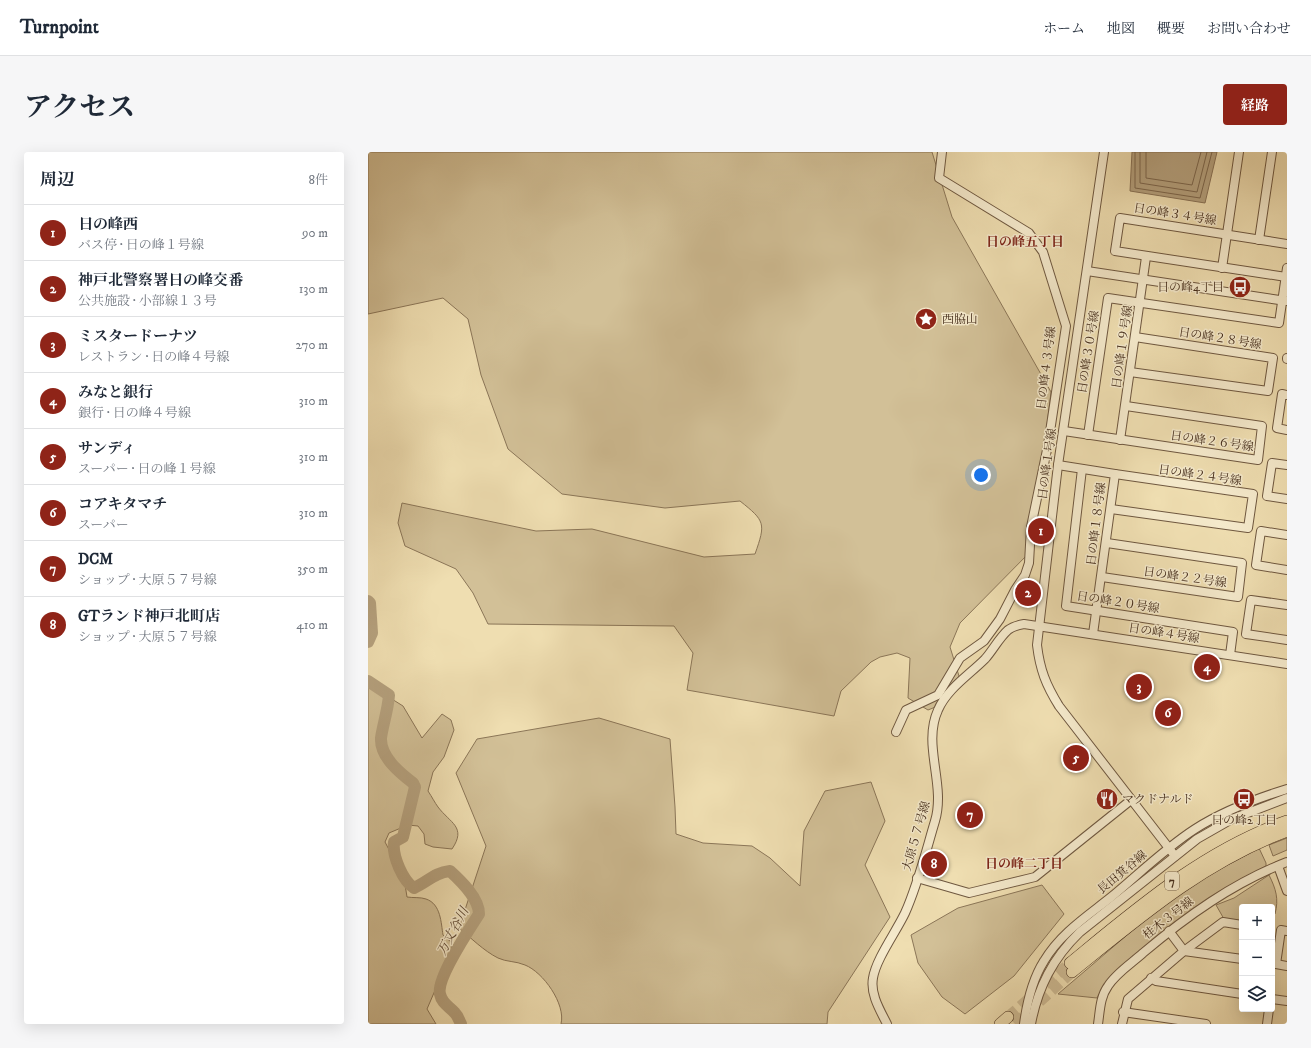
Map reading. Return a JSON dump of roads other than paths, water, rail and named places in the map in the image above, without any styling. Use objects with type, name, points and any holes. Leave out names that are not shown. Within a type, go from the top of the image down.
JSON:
[{"type":"highway","name":"7","points":[[1287,821],[1240,841],[1171,882],[1071,967],[1176,889],[1242,851],[1287,831]]},
{"type":"street","name":"日の峰４３号線","points":[[942,152],[938,178],[1029,233],[1043,252],[1066,326],[1048,445],[1031,527],[1029,564],[1025,575],[1015,590],[1000,619],[984,640],[960,658],[951,676]]},
{"type":"street","name":"日の峰１号線","points":[[1104,152],[1058,466],[1038,625],[1037,645],[1045,684],[1059,706],[1131,800],[1170,847],[1175,856]]},
{"type":"street","points":[[1222,268],[1239,152]]},
{"type":"street","points":[[1259,240],[1272,152]]},
{"type":"street","name":"日の峰３４号線","points":[[1286,277],[1146,257],[1115,251],[1120,218],[1287,244]]},
{"type":"street","name":"日の峰１９号線","points":[[1120,440],[1146,257]]},
{"type":"street","points":[[1087,271],[1285,301],[1287,268]]},
{"type":"street","name":"日の峰３０号線","points":[[1088,435],[1108,298],[1279,323],[1285,301]]},
{"type":"street","name":"日の峰２８号線","points":[[1130,372],[1268,391],[1273,358],[1135,337]]},
{"type":"street","points":[[1287,395],[1282,394],[1277,428],[1287,430]]},
{"type":"street","name":"日の峰２６号線","points":[[1064,431],[1258,460],[1262,426],[1126,406]]},
{"type":"street","points":[[1287,465],[1272,463],[1267,496],[1287,499]]},
{"type":"street","name":"日の峰１８号線","points":[[1058,466],[1115,474],[1107,543],[1093,634]]},
{"type":"street","name":"日の峰２０号線","points":[[1082,469],[1066,606],[1233,632],[1230,655]]},
{"type":"street","name":"日の峰２４号線","points":[[1111,509],[1248,528],[1253,494],[1115,474]]},
{"type":"street","points":[[1287,535],[1261,532],[1256,565],[1287,570]]},
{"type":"street","name":"日の峰２２号線","points":[[1102,577],[1238,597],[1242,563],[1107,543]]},
{"type":"street","points":[[1287,605],[1251,600],[1246,634],[1287,640]]},
{"type":"street","name":"大原５７号線","points":[[887,1024],[875,998],[873,978],[877,966],[905,912],[936,818],[939,795],[932,738],[933,722],[938,709],[946,697],[986,658],[1007,631],[1015,626],[1024,624],[1038,625]]},
{"type":"street","name":"日の峰４号線","points":[[1038,625],[1287,664]]},
{"type":"street","points":[[896,732],[906,710],[938,695],[951,676],[957,685]]},
{"type":"street","name":"長田箕谷線","points":[[1024,1024],[1027,1002],[1033,983],[1044,960],[1061,938],[1170,847],[1196,829],[1220,815],[1248,802],[1287,789]]},
{"type":"street","name":"長田箕谷線","points":[[1031,1024],[1035,1004],[1042,984],[1053,963],[1067,945],[1197,839],[1232,819],[1287,798]]},
{"type":"street","points":[[917,878],[969,893],[1035,876],[1131,800]]},
{"type":"street","name":"桂木３号線","points":[[1098,1024],[1101,1001],[1108,986],[1119,973],[1169,931],[1213,899],[1253,877],[1287,862]]},
{"type":"street","points":[[1278,866],[1287,891]]},
{"type":"street","points":[[1122,1024],[1123,1012],[1128,999],[1151,978],[1223,922],[1239,925]]},
{"type":"street","points":[[1287,931],[1281,930],[1276,964],[1287,966]]},
{"type":"street","points":[[1169,931],[1184,951],[1239,959]]},
{"type":"street","points":[[1151,978],[1156,981],[1239,994]]},
{"type":"street","points":[[1275,999],[1287,1001]]},
{"type":"street","points":[[1123,1012],[1206,1024]]},
{"type":"street","points":[[1267,1024],[1269,1012]]},
{"type":"water","points":[[1132,152],[1217,152],[1205,203],[1130,191]]},
{"type":"waterway","name":"万丈谷川","points":[[368,601],[370,603],[372,633],[368,642]]},
{"type":"waterway","name":"万丈谷川","points":[[368,681],[389,695],[381,738],[384,752],[392,764],[413,783],[415,787],[403,837],[394,842],[395,854],[399,868],[406,880],[414,888],[436,875],[450,871],[469,890],[478,908],[479,914],[448,966],[440,987],[442,1000],[456,1014],[461,1024]]},
{"type":"tunnel","points":[[1008,1017],[1070,963]]},
{"type":"tunnel","points":[[1015,1024],[1072,972]]},
{"type":"place","name":"日の峰4丁目","points":[[1240,287]]},
{"type":"place","name":"西脇山","points":[[926,319]]},
{"type":"place","name":"日の峰西","points":[[1041,531]]},
{"type":"place","name":"神戸北警察署日の峰交番","points":[[1028,593]]},
{"type":"place","name":"みなと銀行","points":[[1207,667]]},
{"type":"place","name":"ミスタードーナツ","points":[[1139,687]]},
{"type":"place","name":"コアキタマチ","points":[[1168,713]]},
{"type":"place","name":"サンディ","points":[[1076,758]]},
{"type":"place","name":"マクドナルド","points":[[1107,799]]},
{"type":"place","name":"日の峰2丁目","points":[[1244,799]]},
{"type":"place","name":"DCM","points":[[970,815]]},
{"type":"place","name":"GTランド神戸北町店","points":[[934,864]]},
{"type":"district","name":"日の峰五丁目","points":[[1025,241]]},
{"type":"district","name":"日の峰二丁目","points":[[1024,863]]}]
